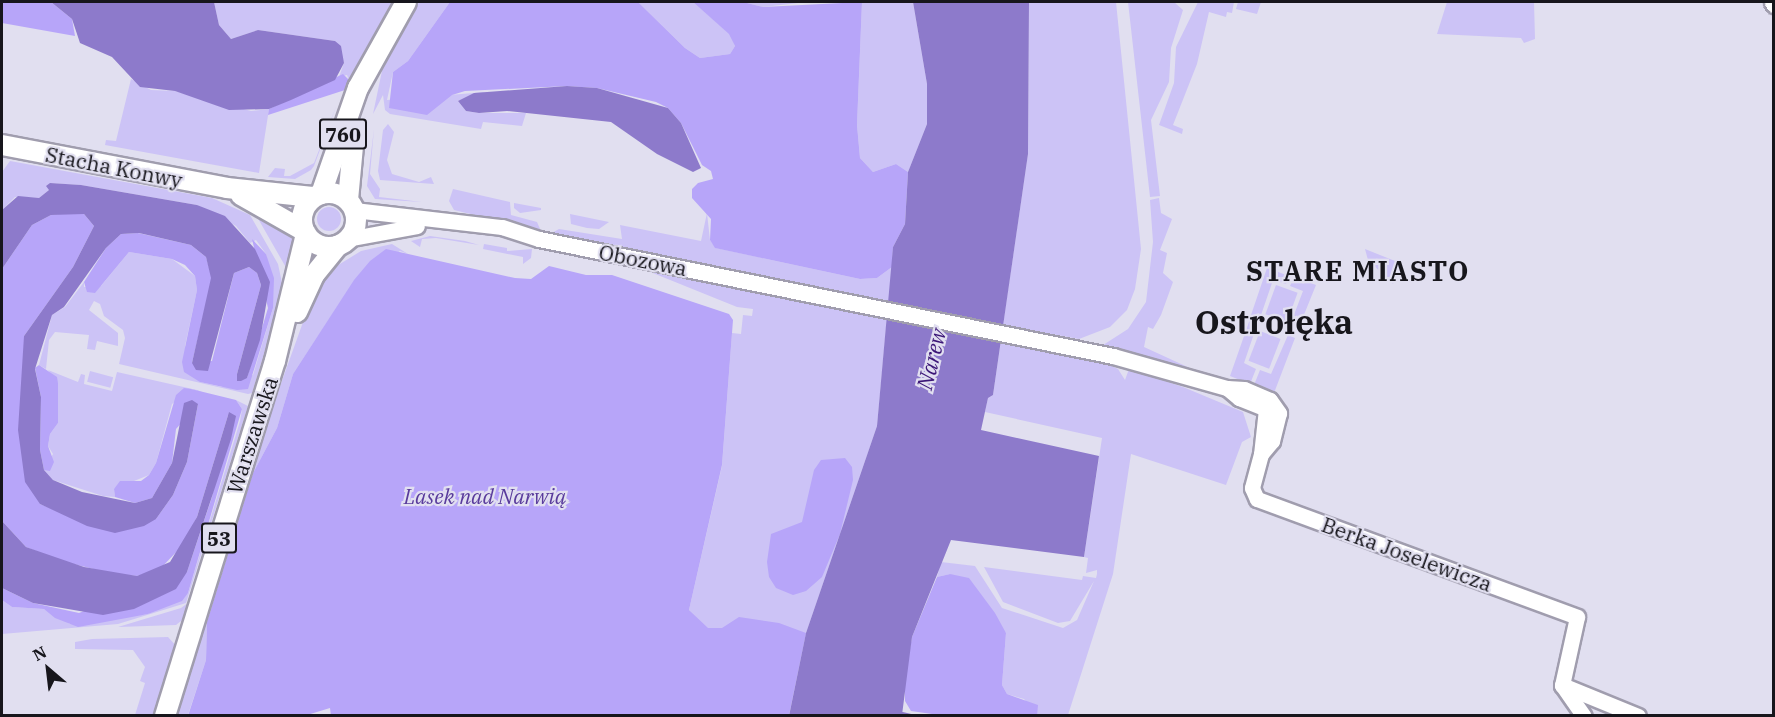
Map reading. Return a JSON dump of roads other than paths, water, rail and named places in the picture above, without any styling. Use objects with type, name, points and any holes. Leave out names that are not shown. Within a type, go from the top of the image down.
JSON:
[{"type":"main road","name":"760","points":[[317,196],[350,106],[406,2]]},
{"type":"main road","name":"760","points":[[351,205],[350,154],[366,75]]},
{"type":"main road","name":"Stacha Konwy","points":[[2,146],[227,188],[317,196]]},
{"type":"main road","name":"Stacha Konwy","points":[[227,188],[305,232]]},
{"type":"main road","points":[[317,196],[338,194],[351,205]]},
{"type":"main road","name":"53","points":[[305,232],[303,213],[317,196]]},
{"type":"main road","name":"53","points":[[342,242],[354,229],[351,205]]},
{"type":"main road","points":[[305,232],[321,246],[342,242]]},
{"type":"main road","name":"Warszawska","points":[[165,716],[275,361],[305,232]]},
{"type":"main road","name":"Warszawska","points":[[275,361],[309,284],[342,242]]},
{"type":"street","name":"Obozowa","points":[[351,205],[383,216],[454,219],[502,227],[539,239]]},
{"type":"street","name":"Obozowa","points":[[342,242],[420,225],[539,239],[1060,345],[1144,363],[1227,388],[1244,389],[1270,400],[1272,412],[1253,493]]},
{"type":"street","name":"Berka Joselewicza","points":[[1253,493],[1257,499],[1282,509],[1571,614],[1562,686]]},
{"type":"street","points":[[1562,686],[1584,716]]},
{"type":"street","points":[[1562,686],[1638,716]]},
{"type":"water","points":[[51,2],[214,2],[219,25],[231,39],[258,30],[335,41],[341,46],[344,63],[335,80],[269,109],[229,110],[175,91],[140,87],[112,57],[80,43],[72,19]]},
{"type":"water","name":"Narew","points":[[913,2],[1029,2],[1028,154],[993,395],[988,398],[981,430],[1099,456],[1084,557],[951,540],[912,637],[902,715],[789,716],[806,633],[877,426],[893,247],[905,224],[908,172],[927,124],[927,84]]},
{"type":"water","points":[[567,86],[597,88],[668,108],[681,123],[701,168],[693,172],[657,154],[611,122],[507,111],[479,113],[466,111],[458,101],[474,93]]},
{"type":"water","points":[[50,183],[81,185],[197,205],[225,216],[255,249],[270,282],[260,340],[247,378],[241,381],[237,381],[237,374],[261,285],[257,273],[249,267],[234,273],[208,371],[196,370],[192,363],[211,278],[206,257],[191,245],[139,233],[121,234],[106,248],[64,307],[52,315],[35,369],[41,397],[40,450],[44,470],[53,480],[82,492],[135,503],[152,498],[172,463],[184,403],[192,400],[198,404],[187,462],[173,495],[156,519],[144,526],[115,533],[87,526],[40,504],[25,482],[18,430],[24,336],[73,267],[94,226],[84,214],[51,215],[32,225],[2,269],[2,210],[18,196],[39,198],[49,190],[46,186]]},
{"type":"water","points":[[229,412],[236,416],[231,439],[187,572],[176,589],[134,609],[103,615],[33,603],[2,588],[2,521],[26,547],[84,567],[137,576],[170,562],[197,517]]},
{"type":"waterway","points":[[902,713],[915,716]]},
{"type":"district","name":"STARE MIASTO","points":[[1358,271]]},
{"type":"district","name":"Ostrołęka","points":[[1274,322]]},
{"type":"park label","name":"Lasek nad Narwią","points":[[485,496]]}]
